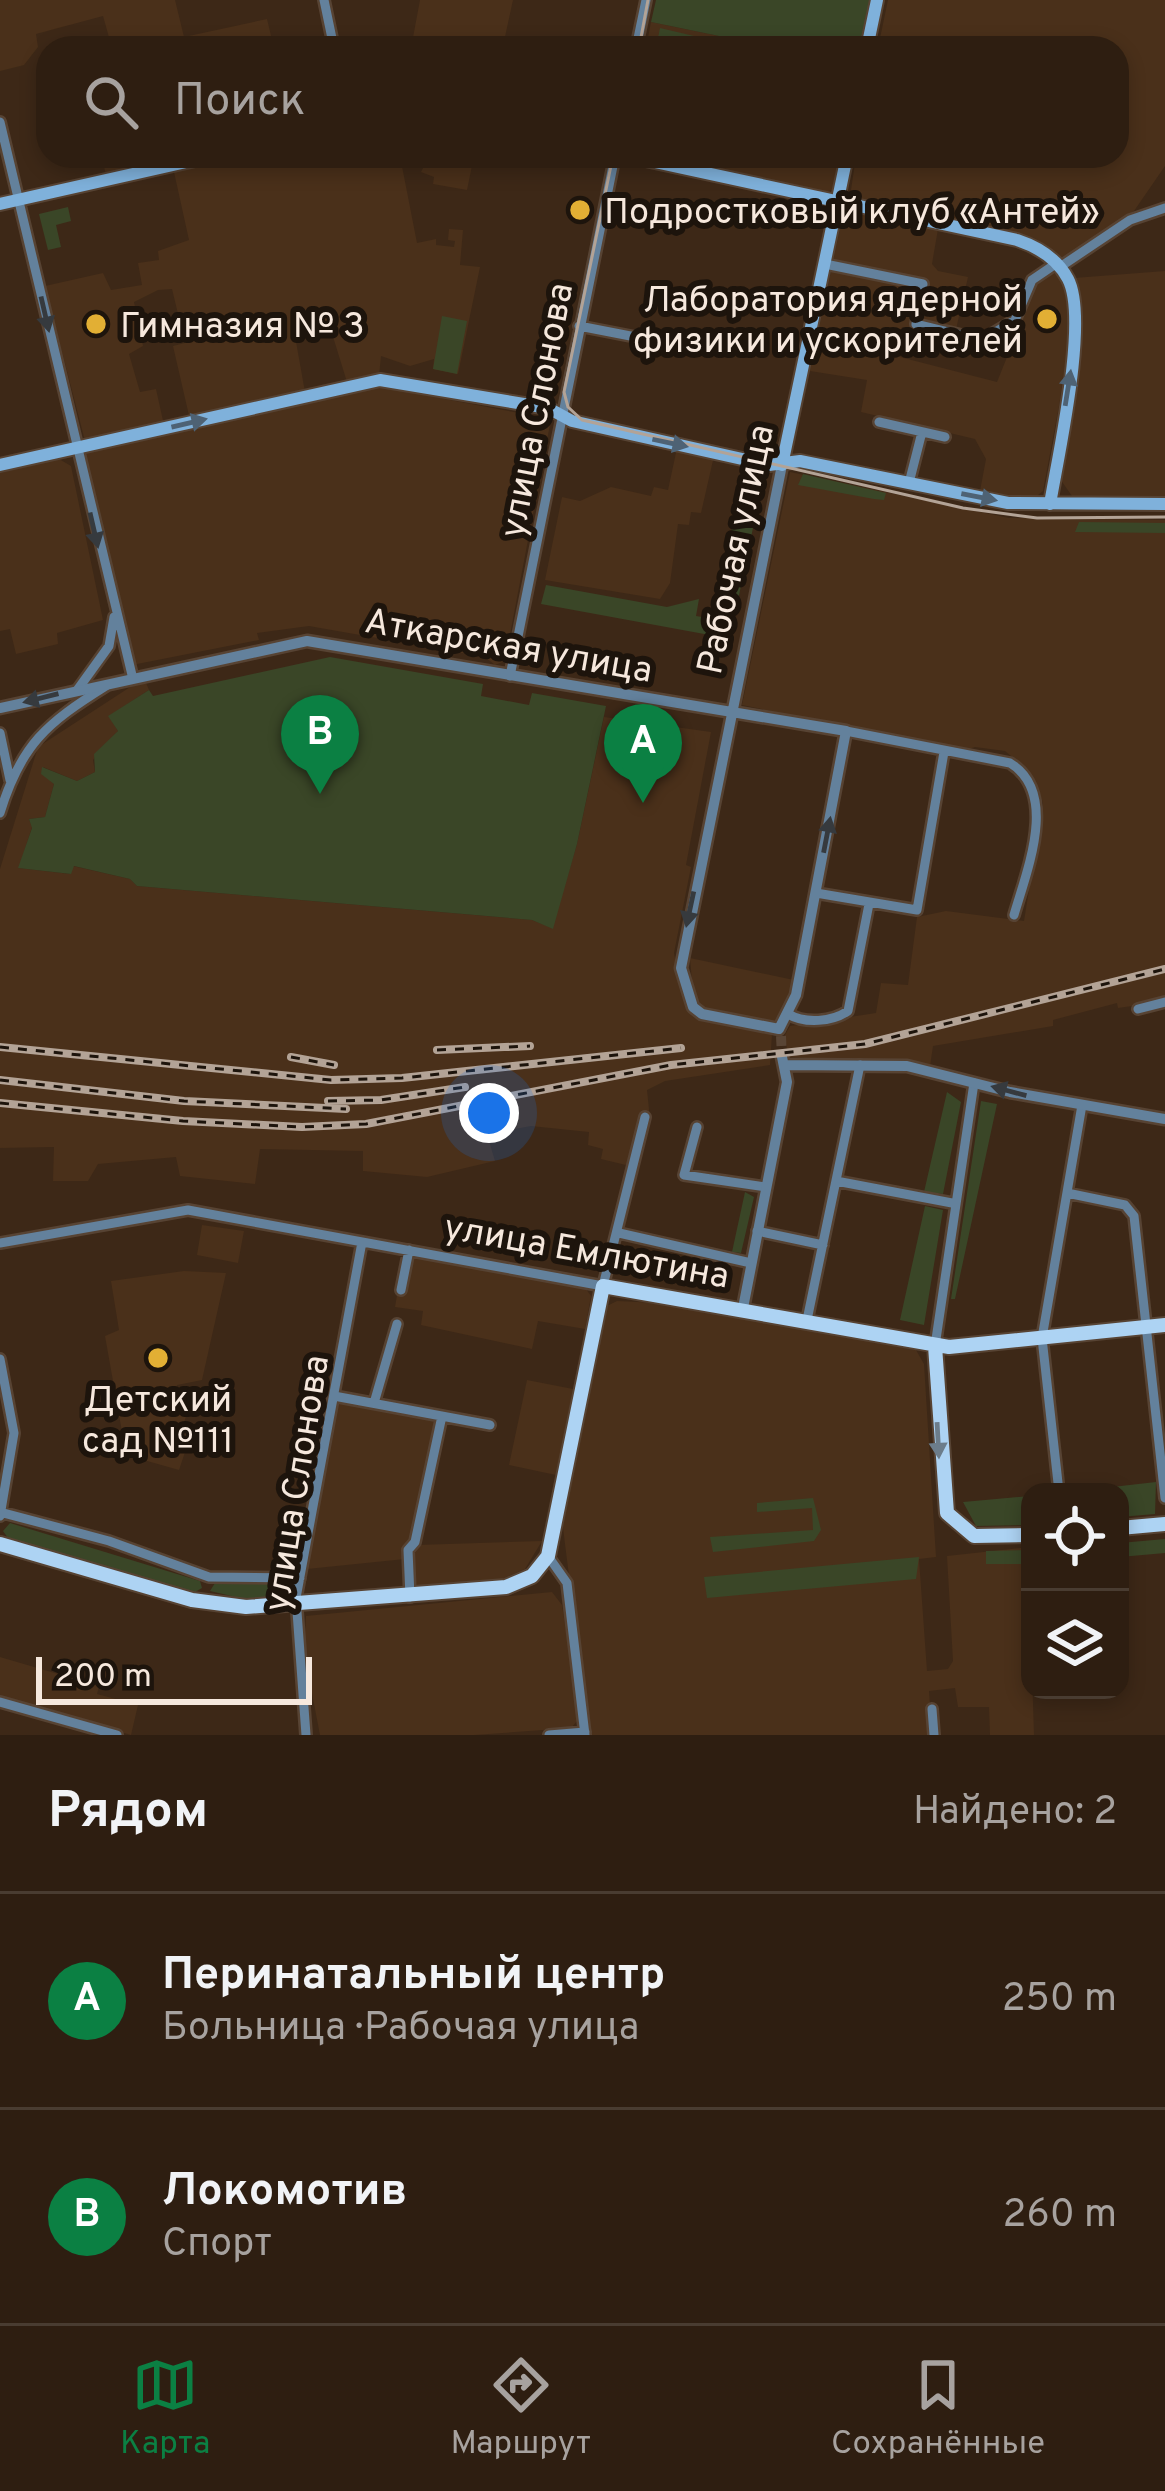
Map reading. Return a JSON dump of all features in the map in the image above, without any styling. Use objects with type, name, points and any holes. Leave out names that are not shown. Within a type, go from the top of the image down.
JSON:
[{"type":"main road","points":[[870,36],[877,0]]},
{"type":"main road","points":[[0,205],[160,168]]},
{"type":"main road","points":[[680,168],[1017,240],[1058,265],[1073,292],[1074,337],[1051,504]]},
{"type":"main road","name":"Рабочая улица","points":[[782,465],[845,168]]},
{"type":"main road","points":[[0,465],[380,380],[562,413],[610,430],[782,465],[800,461],[1007,502],[1165,504]]},
{"type":"main road","points":[[0,1544],[192,1600],[296,1606],[410,1598],[521,1583],[548,1556],[603,1286]]},
{"type":"main road","name":"улица Емлютина","points":[[603,1286],[935,1346],[1165,1325]]},
{"type":"main road","points":[[935,1346],[942,1503],[959,1529],[985,1538],[1021,1536]]},
{"type":"main road","points":[[1129,1527],[1165,1524]]},
{"type":"street","points":[[324,0],[332,36]]},
{"type":"street","points":[[638,36],[646,0]]},
{"type":"street","points":[[0,122],[132,675]]},
{"type":"street","name":"улица Слонова","points":[[510,676],[613,168]]},
{"type":"street","points":[[825,264],[923,284],[916,324],[982,340],[1016,320],[1032,280],[1130,220],[1165,208]]},
{"type":"street","points":[[580,326],[651,340]]},
{"type":"street","points":[[879,422],[945,437]]},
{"type":"street","points":[[909,483],[922,432]]},
{"type":"street","name":"Рабочая улица","points":[[782,465],[681,968],[693,1007],[702,1015],[780,1032],[788,1014]]},
{"type":"street","points":[[78,689],[109,646],[114,612]]},
{"type":"street","name":"Аткарская улица","points":[[0,708],[132,675],[308,641],[846,731],[1010,764],[1025,772],[1039,806],[1014,914]]},
{"type":"street","points":[[0,813],[10,780],[37,735],[116,680]]},
{"type":"street","points":[[846,731],[788,1014],[797,1019],[832,1019],[848,1011],[869,904]]},
{"type":"street","points":[[0,734],[10,780]]},
{"type":"street","points":[[815,892],[917,910],[944,752]]},
{"type":"street","points":[[1138,1009],[1165,1002]]},
{"type":"street","points":[[743,1308],[787,1082],[783,1061],[907,1066],[1165,1119]]},
{"type":"street","points":[[807,1320],[860,1065]]},
{"type":"street","points":[[935,1346],[952,1203],[974,1083]]},
{"type":"street","points":[[1058,1483],[1042,1338],[1082,1105]]},
{"type":"street","points":[[603,1286],[645,1117]]},
{"type":"street","points":[[697,1127],[684,1175],[766,1187]]},
{"type":"street","points":[[836,1181],[952,1203]]},
{"type":"street","points":[[1066,1193],[1131,1210],[1165,1498]]},
{"type":"street","name":"улица Емлютина","points":[[0,1243],[188,1210],[603,1286]]},
{"type":"street","points":[[757,1231],[823,1245]]},
{"type":"street","points":[[619,1233],[751,1263]]},
{"type":"street","name":"улица Слонова","points":[[306,1735],[296,1606],[362,1241]]},
{"type":"street","points":[[401,1290],[410,1250]]},
{"type":"street","points":[[374,1403],[397,1324]]},
{"type":"street","points":[[0,1359],[14,1433],[0,1513],[209,1577],[300,1578]]},
{"type":"street","points":[[334,1396],[490,1425]]},
{"type":"street","points":[[410,1598],[408,1550],[415,1542],[442,1416]]},
{"type":"street","points":[[548,1556],[567,1583],[585,1733],[549,1735]]},
{"type":"street","points":[[0,1702],[117,1735]]},
{"type":"street","points":[[932,1709],[934,1735]]},
{"type":"shaded area","points":[[0,0],[175,0],[184,36],[109,36],[103,16],[36,34],[36,50],[24,65],[0,71]]},
{"type":"shaded area","points":[[420,0],[513,0],[505,36],[413,36]]},
{"type":"shaded area","points":[[888,0],[1165,0],[1165,166],[1134,211],[1064,261],[1030,237],[850,197],[854,168],[1129,168],[1129,36],[880,36]]},
{"type":"shaded area","points":[[267,19],[271,36],[189,36]]},
{"type":"shaded area","points":[[651,22],[719,36],[648,36]]},
{"type":"shaded area","points":[[104,168],[139,168],[106,176]]},
{"type":"shaded area","points":[[191,168],[402,168],[417,243],[436,239],[436,245],[454,247],[455,241],[448,240],[449,229],[463,230],[460,265],[480,267],[458,374],[433,369],[434,359],[410,366],[381,356],[379,376],[347,382],[330,327],[295,336],[305,392],[190,420],[173,346],[185,343],[172,289],[158,290],[134,302],[143,346],[129,354],[140,392],[156,389],[164,425],[85,441],[45,286],[103,273],[111,290],[142,285],[138,263],[159,260],[158,251],[189,240],[174,172]]},
{"type":"shaded area","points":[[423,168],[472,168],[467,190],[433,184],[434,177],[421,172]]},
{"type":"shaded area","points":[[705,168],[837,168],[832,190],[819,194]]},
{"type":"shaded area","points":[[849,212],[938,229],[932,264],[938,271],[968,277],[954,338],[902,327],[896,356],[997,382],[1038,280],[1054,267],[1066,283],[1069,337],[1059,406],[1043,491],[1033,499],[980,491],[986,459],[975,439],[861,412],[867,380],[810,371],[842,219]]},
{"type":"shaded area","points":[[1165,271],[1165,499],[1072,496],[1060,479],[1079,302],[1074,278]]},
{"type":"shaded area","points":[[381,387],[551,419],[505,661],[495,665],[485,657],[309,626],[257,633],[259,640],[132,665],[83,461],[88,451]]},
{"type":"shaded area","points":[[677,448],[714,456],[701,513],[691,512],[689,525],[678,524],[670,583],[660,599],[545,580],[562,497],[580,501],[611,487],[651,496],[654,487],[668,490]]},
{"type":"shaded area","points":[[59,459],[71,466],[103,620],[57,633],[58,644],[16,654],[10,629],[0,631],[0,473]]},
{"type":"shaded area","points":[[790,472],[1009,518],[1165,520],[1165,998],[1160,1002],[1118,1008],[1117,1003],[1053,1020],[1053,1026],[933,1046],[930,1066],[788,1057],[785,1035],[790,1026],[876,1013],[881,983],[908,985],[917,917],[946,911],[1024,921],[1043,803],[1028,770],[1005,751],[975,747],[963,751],[742,705]]},
{"type":"shaded area","points":[[144,678],[149,690],[109,716],[118,731],[93,760],[95,772],[77,781],[43,767],[54,784],[45,817],[29,819],[32,827],[19,868],[70,874],[73,866],[130,879],[137,886],[532,920],[552,928],[577,844],[604,717],[711,732],[674,953],[694,1017],[772,1034],[770,1065],[665,1081],[647,1090],[650,1119],[641,1119],[630,1166],[601,1159],[603,1149],[588,1145],[589,1132],[531,1126],[487,1134],[495,1161],[427,1177],[363,1171],[363,1151],[260,1149],[255,1184],[180,1176],[176,1157],[98,1164],[88,1181],[53,1181],[54,1147],[0,1148],[0,869],[38,747]]},
{"type":"shaded area","points":[[690,958],[794,980],[780,1019],[769,1023],[702,1008],[693,993]]},
{"type":"shaded area","points":[[202,1225],[244,1231],[238,1263],[197,1255]]},
{"type":"shaded area","points":[[404,1254],[583,1285],[591,1296],[585,1329],[538,1321],[532,1349],[421,1325],[423,1311],[395,1307]]},
{"type":"shaded area","name":"Детский сад №111","points":[[184,1271],[226,1273],[202,1380],[177,1385],[173,1405],[187,1413],[180,1436],[189,1440],[179,1470],[133,1457],[132,1444],[124,1443],[105,1336],[119,1330],[111,1281]]},
{"type":"shaded area","points":[[617,1301],[680,1304],[916,1350],[924,1364],[936,1557],[919,1559],[927,1671],[948,1669],[953,1661],[947,1556],[1021,1548],[1021,1699],[1033,1699],[1034,1735],[990,1735],[989,1707],[958,1707],[955,1688],[929,1691],[932,1735],[589,1735],[561,1512],[605,1307]]},
{"type":"shaded area","points":[[527,1380],[573,1389],[556,1475],[509,1465]]},
{"type":"shaded area","points":[[339,1395],[438,1413],[417,1545],[542,1541],[525,1569],[500,1580],[416,1589],[405,1559],[307,1569]]},
{"type":"shaded area","points":[[552,1592],[562,1605],[575,1690],[578,1720],[571,1728],[474,1735],[320,1735],[304,1652],[306,1616]]},
{"type":"shaded area","points":[[0,1657],[99,1686],[97,1694],[138,1705],[131,1735],[0,1697]]},
{"type":"green space","points":[[656,0],[870,0],[862,36],[719,36],[651,22]]},
{"type":"green space","points":[[660,28],[694,36],[658,36]]},
{"type":"green space","points":[[68,207],[71,221],[56,225],[61,247],[48,250],[39,214]]},
{"type":"green space","points":[[442,316],[467,321],[457,374],[433,369]]},
{"type":"green space","points":[[745,463],[765,470],[731,634],[726,638],[541,604],[546,585],[667,607],[699,599],[696,616],[714,619]]},
{"type":"green space","points":[[803,474],[886,493],[884,500],[798,485]]},
{"type":"green space","points":[[1079,522],[1165,523],[1165,533],[1075,532]]},
{"type":"green space","points":[[598,653],[652,663],[648,685],[593,674]]},
{"type":"green space","points":[[330,657],[483,684],[481,696],[529,705],[532,693],[606,706],[577,844],[553,929],[532,920],[137,886],[130,879],[74,866],[71,874],[18,868],[32,828],[29,819],[45,817],[54,784],[41,774],[42,767],[77,781],[95,772],[94,754],[118,731],[108,716],[149,690],[153,696]]},
{"type":"green space","points":[[947,1092],[961,1102],[943,1194],[924,1192]]},
{"type":"green space","points":[[981,1101],[997,1104],[955,1299],[951,1299]]},
{"type":"green space","points":[[745,1192],[754,1197],[741,1253],[732,1252]]},
{"type":"green space","points":[[925,1206],[943,1210],[924,1325],[900,1320]]},
{"type":"green space","points":[[1156,1482],[1155,1514],[1129,1516],[1129,1485]]},
{"type":"green space","points":[[1021,1497],[1021,1525],[976,1526],[963,1502]]},
{"type":"green space","points":[[813,1498],[821,1530],[814,1541],[713,1552],[710,1537],[813,1530],[812,1508],[757,1512],[757,1503]]},
{"type":"green space","points":[[10,1523],[200,1581],[202,1588],[195,1592],[8,1538],[3,1531]]},
{"type":"green space","points":[[1165,1539],[1165,1553],[1129,1556],[1129,1542]]},
{"type":"green space","points":[[1021,1550],[1021,1564],[986,1564],[986,1551]]},
{"type":"green space","points":[[919,1557],[916,1579],[707,1598],[704,1577]]},
{"type":"green space","points":[[283,1581],[288,1590],[284,1598],[244,1599],[210,1591],[215,1583]]},
{"type":"tunnel","points":[[781,1036],[782,1057]]},
{"type":"tram line","points":[[641,36],[648,0]]},
{"type":"tram line","points":[[611,168],[564,392],[568,407],[582,420],[963,508],[1037,518],[1165,517]]},
{"type":"railway","points":[[0,1103],[183,1121],[302,1127],[366,1124],[671,1065],[865,1044],[1165,969]]},
{"type":"railway","points":[[437,1050],[530,1046]]},
{"type":"railway","points":[[0,1047],[331,1080],[402,1078],[681,1048]]},
{"type":"railway","points":[[291,1057],[334,1065]]},
{"type":"railway","points":[[0,1080],[184,1101],[346,1109]]},
{"type":"railway","points":[[328,1101],[381,1100],[465,1087]]},
{"type":"place","name":"Подростковый клуб «Антей»","points":[[580,210]]},
{"type":"place","name":"Лаборатория ядерной физики и ускорителей","points":[[1047,319]]},
{"type":"place","name":"Гимназия № 3","points":[[96,324]]},
{"type":"place","name":"Локомотив","points":[[320,794]]},
{"type":"place","name":"Перинатальный центр","points":[[643,803]]},
{"type":"place","name":"Детский сад №111","points":[[158,1358]]}]
